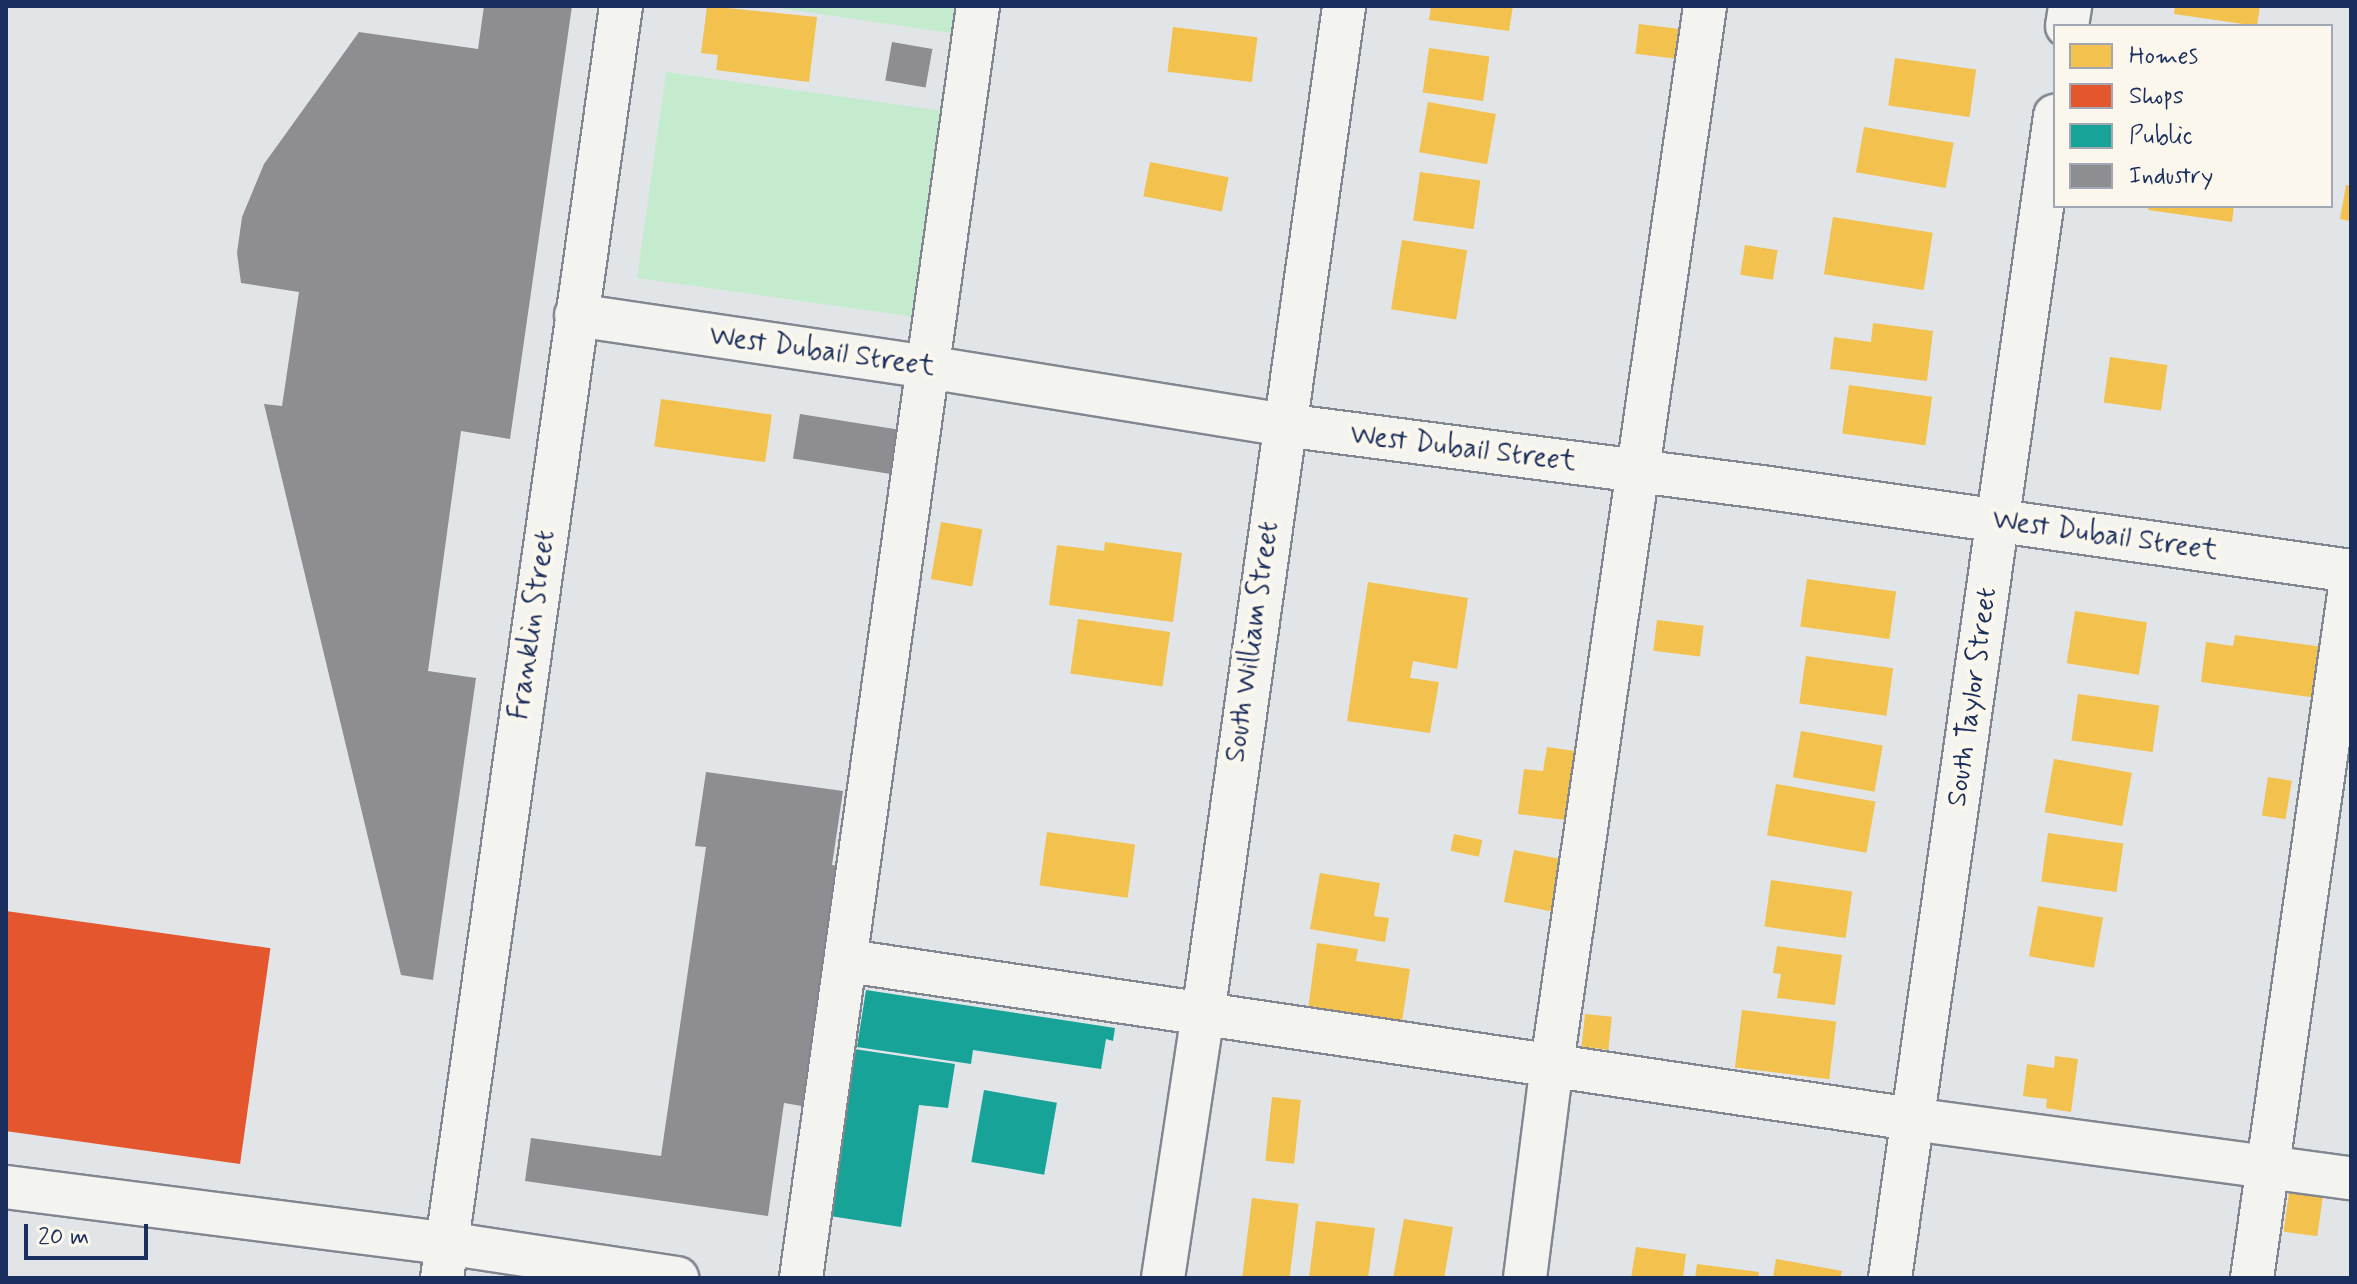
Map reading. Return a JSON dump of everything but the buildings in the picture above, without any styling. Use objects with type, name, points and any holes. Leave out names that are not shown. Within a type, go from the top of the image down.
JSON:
[{"type":"street","name":"Franklin Street","points":[[444,1260],[621,6]]},
{"type":"street","points":[[801,1278],[848,961],[978,6]]},
{"type":"street","name":"South William Street","points":[[1163,1278],[1203,1015],[1344,6]]},
{"type":"street","points":[[1525,1278],[1552,1064],[1705,6]]},
{"type":"street","name":"South Taylor Street","points":[[1890,1278],[2053,130]]},
{"type":"street","name":"West Dubail Street","points":[[576,315],[927,367],[1284,425],[2351,571]]},
{"type":"street","points":[[2252,1278],[2351,580]]},
{"type":"street","points":[[848,961],[1912,1119],[2351,1178]]},
{"type":"street","points":[[6,1187],[444,1260],[677,1278]]},
{"type":"green space","points":[[765,6],[969,6],[964,35]]},
{"type":"green space","points":[[666,72],[954,112],[925,318],[637,278]]}]
